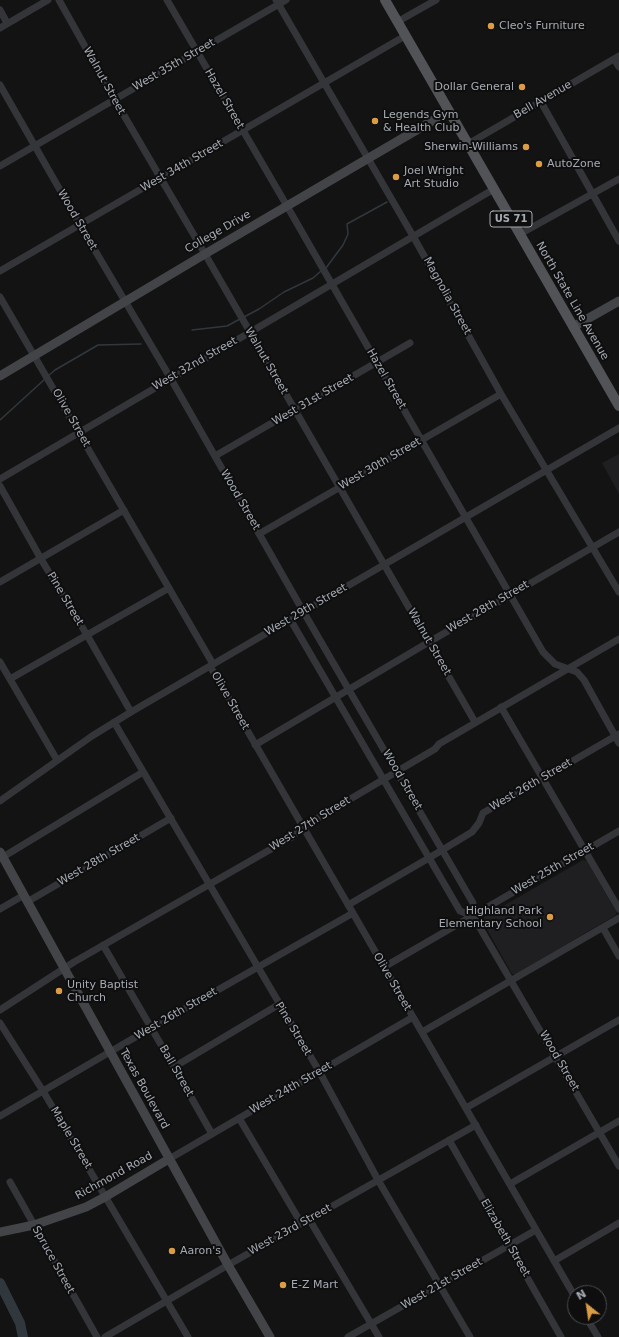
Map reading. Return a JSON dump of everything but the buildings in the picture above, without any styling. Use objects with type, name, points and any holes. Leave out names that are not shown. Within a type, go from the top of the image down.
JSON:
[{"type":"main road","name":"North State Line Avenue","points":[[385,0],[573,327],[618,400]]},
{"type":"street","points":[[0,28],[48,0]]},
{"type":"street","name":"Walnut Street","points":[[59,0],[115,100],[475,722]]},
{"type":"street","name":"Hazel Street","points":[[167,0],[511,594],[543,652],[554,664],[577,672],[584,680],[618,738]]},
{"type":"street","name":"West 35th Street","points":[[0,166],[197,52],[278,2],[286,0]]},
{"type":"street","points":[[398,22],[436,0]]},
{"type":"street","name":"Magnolia Street","points":[[278,2],[414,236],[502,394],[619,592]]},
{"type":"street","points":[[0,10],[8,23]]},
{"type":"street","name":"West 34th Street","points":[[0,271],[405,36]]},
{"type":"street","points":[[617,58],[619,67]]},
{"type":"street","name":"Bell Avenue","points":[[468,144],[617,58]]},
{"type":"street","name":"Wood Street","points":[[0,85],[124,302],[171,379],[303,612],[473,903],[473,916],[619,1166]]},
{"type":"street","points":[[541,102],[619,240]]},
{"type":"street","name":"College Drive","points":[[0,376],[449,111]]},
{"type":"street","points":[[520,234],[619,179]]},
{"type":"street","name":"West 32nd Street","points":[[0,479],[494,189]]},
{"type":"street","name":"Olive Street","points":[[0,297],[169,588],[255,745],[304,827],[568,1285]]},
{"type":"street","points":[[573,327],[619,301]]},
{"type":"street","name":"West 31st Street","points":[[215,456],[410,343]]},
{"type":"street","name":"West 30th Street","points":[[259,534],[502,394]]},
{"type":"street","name":"West 29th Street","points":[[0,801],[57,760],[114,722],[619,428]]},
{"type":"street","name":"Pine Street","points":[[0,486],[131,712]]},
{"type":"street","points":[[0,582],[124,510]]},
{"type":"street","name":"West 28th Street","points":[[255,745],[619,532]]},
{"type":"street","points":[[10,679],[169,588]]},
{"type":"street","name":"Wood Street","points":[[290,619],[382,780],[460,911],[473,916]]},
{"type":"street","name":"West 27th Street","points":[[0,1010],[103,945],[292,836],[304,827],[396,771],[435,749],[439,744],[475,722],[619,639]]},
{"type":"street","points":[[0,662],[57,760]]},
{"type":"street","points":[[501,707],[619,909]]},
{"type":"street","name":"Pine Street","points":[[114,722],[258,967],[278,1005],[318,1072],[378,1180],[470,1337]]},
{"type":"street","name":"West 26th Street","points":[[348,904],[472,832],[479,823],[483,813],[543,778],[618,738]]},
{"type":"street","points":[[1,855],[143,772]]},
{"type":"street","name":"West 28th Street","points":[[0,909],[26,898],[170,818]]},
{"type":"street","name":"West 25th Street","points":[[384,967],[619,831]]},
{"type":"street","name":"Texas Boulevard","points":[[1,855],[228,1265],[270,1337]]},
{"type":"street","name":"West 26th Street","points":[[0,1116],[151,1028],[353,914]]},
{"type":"street","points":[[422,1032],[619,918]]},
{"type":"street","points":[[603,928],[619,956]]},
{"type":"street","name":"Ball Street","points":[[103,945],[212,1134]]},
{"type":"street","points":[[174,1067],[278,1005]]},
{"type":"street","name":"West 24th Street","points":[[169,1159],[413,1017]]},
{"type":"street","points":[[466,1108],[619,1020]]},
{"type":"street","name":"Maple Street","points":[[0,1023],[43,1091],[188,1337]]},
{"type":"street","points":[[239,1118],[301,1223]]},
{"type":"street","points":[[510,1184],[619,1121]]},
{"type":"street","name":"West 23rd Street","points":[[105,1337],[308,1219],[476,1125]]},
{"type":"street","name":"Elizabeth Street","points":[[449,1140],[561,1337]]},
{"type":"street","name":"Richmond Road","points":[[0,1232],[34,1225],[80,1209],[105,1197],[169,1159]]},
{"type":"street","name":"Spruce Street","points":[[10,1182],[97,1337]]},
{"type":"street","points":[[308,1219],[379,1337]]},
{"type":"street","points":[[554,1261],[619,1223]]},
{"type":"street","name":"West 21st Street","points":[[348,1337],[536,1230]]},
{"type":"street","points":[[591,1325],[598,1337]]},
{"type":"shaded area","points":[[619,454],[619,494],[602,463]]},
{"type":"shaded area","name":"Highland Park Elementary School","points":[[583,860],[587,861],[617,913],[616,915],[516,974],[512,974],[484,924],[484,917]]},
{"type":"waterway","points":[[326,268],[343,245],[348,234],[347,224],[387,202]]},
{"type":"waterway","points":[[244,317],[284,292],[313,278],[321,271]]},
{"type":"waterway","points":[[192,330],[227,326],[240,319]]},
{"type":"waterway","points":[[48,376],[55,370],[98,345],[141,344]]},
{"type":"waterway","points":[[0,420],[45,379]]},
{"type":"waterway","points":[[0,1283],[20,1323],[23,1337]]},
{"type":"place","name":"Cleo's Furniture","points":[[491,26]]},
{"type":"place","name":"Dollar General","points":[[522,87]]},
{"type":"place","name":"Legends Gym & Health Club","points":[[375,121]]},
{"type":"place","name":"Sherwin-Williams","points":[[526,147]]},
{"type":"place","name":"AutoZone","points":[[539,164]]},
{"type":"place","name":"Joel Wright Art Studio","points":[[396,177]]},
{"type":"place","name":"Highland Park Elementary School","points":[[550,917]]},
{"type":"place","name":"Unity Baptist Church","points":[[59,991]]},
{"type":"place","name":"Aaron's","points":[[172,1251]]},
{"type":"place","name":"E-Z Mart","points":[[283,1285]]}]
